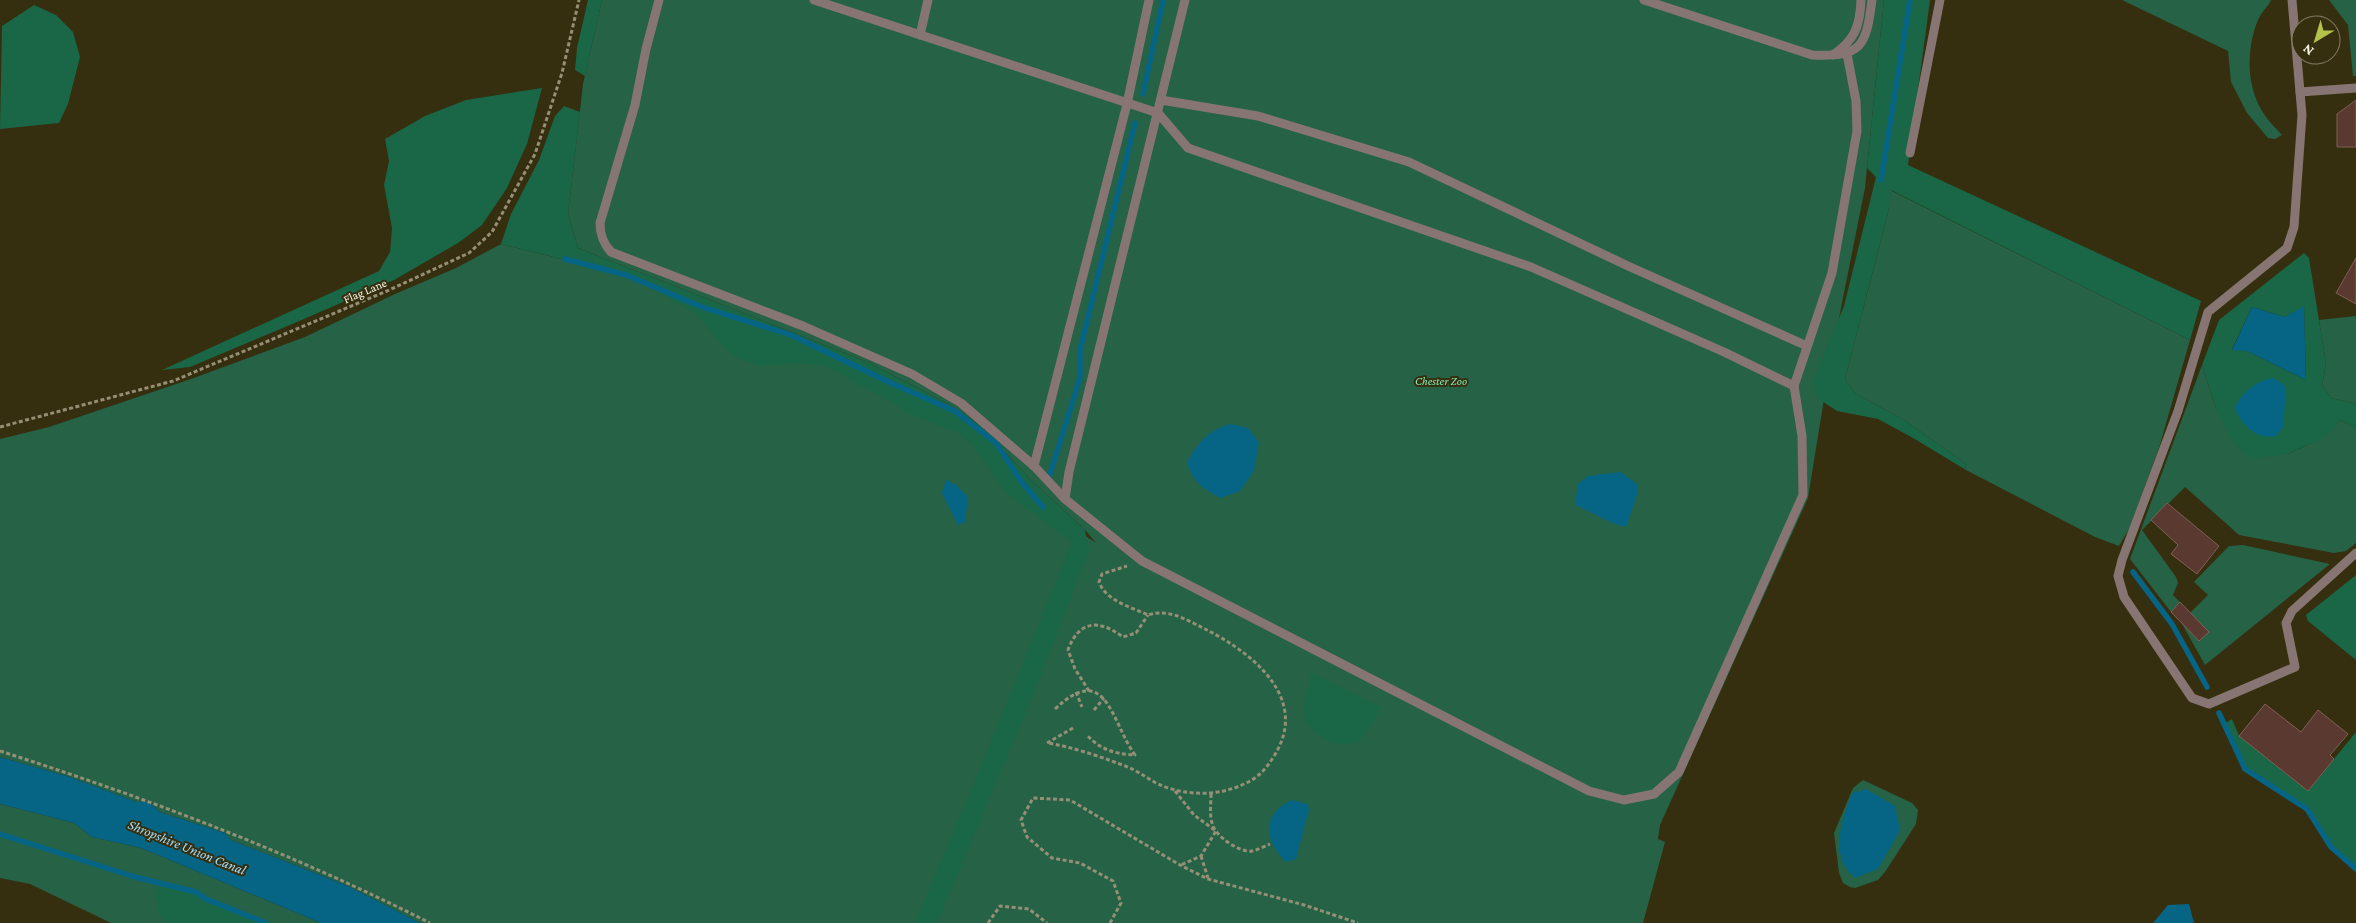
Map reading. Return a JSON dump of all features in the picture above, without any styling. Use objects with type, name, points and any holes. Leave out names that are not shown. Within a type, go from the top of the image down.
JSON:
[{"type":"lane","points":[[659,0],[646,49],[635,105],[600,223],[600,233],[611,252],[803,326],[912,374],[962,403],[1034,466],[1065,499],[1142,562],[1589,792],[1624,800],[1654,794],[1679,772],[1803,495],[1802,436],[1794,386],[1832,273],[1857,131],[1856,101],[1847,54]]},
{"type":"lane","points":[[814,0],[1158,113],[1188,148],[1532,267],[1724,352],[1794,386]]},
{"type":"lane","points":[[920,35],[928,0]]},
{"type":"lane","points":[[1034,466],[1127,104],[1149,0]]},
{"type":"lane","points":[[1065,499],[1068,472],[1186,0]]},
{"type":"lane","points":[[1644,0],[1812,55],[1831,56],[1847,54],[1862,43],[1869,25],[1872,0]]},
{"type":"lane","points":[[1831,56],[1848,45],[1854,34],[1861,0]]},
{"type":"lane","points":[[1910,153],[1940,0]]},
{"type":"lane","points":[[2292,0],[2302,115],[2294,227],[2287,248],[2208,312],[2178,411],[2122,560],[2118,576],[2124,597],[2192,698],[2209,704],[2295,667],[2286,623],[2292,611],[2356,553]]},
{"type":"lane","points":[[2300,92],[2356,88]]},
{"type":"lane","points":[[1161,100],[1258,116],[1409,162],[1628,266],[1808,346]]},
{"type":"path","name":"Flag Lane","points":[[0,427],[173,381],[387,291],[470,253],[492,232],[535,154],[562,73],[579,0]]},
{"type":"path","points":[[1142,562],[1102,574],[1099,582],[1102,591],[1112,598],[1148,615]]},
{"type":"path","points":[[1073,728],[1047,743],[1060,745],[1121,764],[1175,790],[1211,794],[1243,785],[1259,776],[1268,764],[1283,736],[1284,718],[1276,684],[1260,664],[1234,645],[1168,612],[1157,612],[1148,615],[1136,633],[1123,637],[1105,625],[1096,624],[1084,628],[1076,634],[1068,650],[1075,669],[1089,691]]},
{"type":"path","points":[[1055,709],[1076,692],[1089,691],[1104,698],[1112,709],[1120,731],[1136,755],[1119,754],[1106,749],[1094,744],[1087,735]]},
{"type":"path","points":[[1076,692],[1082,707]]},
{"type":"path","points":[[1094,710],[1104,698]]},
{"type":"path","points":[[0,751],[157,804],[282,854],[430,923]]},
{"type":"path","points":[[1175,790],[1194,815],[1239,848],[1250,851],[1270,844]]},
{"type":"path","points":[[1180,865],[1201,856],[1216,831],[1210,812],[1211,794]]},
{"type":"path","points":[[1110,923],[1121,903],[1113,882],[1080,863],[1052,858],[1027,838],[1021,820],[1033,798],[1070,800],[1180,865],[1208,879],[1304,905],[1358,923]]},
{"type":"path","points":[[1201,856],[1208,879]]},
{"type":"path","points":[[988,923],[1000,906],[1029,910],[1047,923]]},
{"type":"green space","points":[[588,0],[602,0],[585,76],[575,70],[577,48]]},
{"type":"green space","name":"Chester Zoo","points":[[602,0],[1884,0],[1865,188],[1829,368],[1808,498],[1660,825],[1658,839],[1665,842],[1643,923],[420,923],[348,886],[231,840],[225,833],[160,812],[149,802],[137,802],[70,777],[0,757],[0,439],[49,427],[191,379],[305,337],[395,294],[456,268],[501,244],[626,275],[702,307],[791,335],[891,383],[955,411],[996,443],[1023,484],[1043,507],[1096,543],[1085,530],[1031,480],[981,426],[947,403],[865,361],[578,248],[568,214],[583,84]]},
{"type":"green space","points":[[1884,0],[1930,0],[1908,165],[2201,301],[2190,340],[1891,190],[1888,213],[1845,379],[1855,393],[1904,420],[1965,463],[1966,470],[1878,419],[1837,411],[1817,398],[1812,383],[1844,306],[1876,177],[1867,168]]},
{"type":"green space","points":[[2122,0],[2271,0],[2259,17],[2254,31],[2251,43],[2250,68],[2251,80],[2258,103],[2266,117],[2282,135],[2275,139],[2268,138],[2247,113],[2231,82],[2228,51]]},
{"type":"green space","points":[[2329,0],[2356,0],[2356,76],[2353,76],[2348,25]]},
{"type":"green space","points":[[34,5],[56,15],[73,32],[80,57],[68,104],[59,123],[0,129],[2,26]]},
{"type":"green space","points":[[542,88],[527,144],[507,188],[482,225],[458,243],[394,280],[290,325],[190,367],[162,370],[379,271],[390,252],[392,228],[384,185],[389,161],[385,139],[425,116],[466,100]]},
{"type":"green space","points":[[564,106],[580,112],[568,214],[578,248],[865,361],[947,403],[981,426],[1031,480],[1085,530],[1089,551],[1033,695],[937,923],[915,923],[1072,542],[1006,493],[972,444],[957,432],[909,414],[890,401],[824,365],[797,363],[758,366],[737,357],[722,345],[695,313],[626,275],[501,244],[511,214],[539,160],[555,116]]},
{"type":"green space","points":[[1890,190],[2190,340],[2159,448],[2129,529],[2119,546],[2095,537],[1966,470],[1965,463],[1904,420],[1855,393],[1845,379],[1888,213]]},
{"type":"green space","points":[[2304,253],[2309,258],[2326,364],[2322,386],[2331,398],[2356,404],[2356,428],[2340,420],[2332,431],[2317,441],[2287,454],[2256,458],[2247,455],[2233,442],[2216,408],[2202,365],[2219,320]],"holes":[[[2252,307],[2285,317],[2304,307],[2306,380],[2247,351],[2232,349]]]},
{"type":"green space","points":[[2356,316],[2356,404],[2331,398],[2322,386],[2326,364],[2319,320]]},
{"type":"green space","points":[[2202,365],[2216,408],[2287,454],[2323,436],[2340,420],[2356,428],[2356,543],[2346,551],[2334,553],[2239,535],[2185,487],[2142,530],[2176,577],[2178,583],[2173,595],[2180,602],[2171,612],[2130,559]]},
{"type":"green space","points":[[2243,545],[2330,564],[2205,665],[2181,622],[2208,595],[2194,582],[2229,546]]},
{"type":"green space","points":[[2356,575],[2356,660],[2308,621],[2306,615]]},
{"type":"green space","points":[[1311,672],[1381,707],[1367,731],[1356,743],[1339,743],[1323,738],[1305,722],[1304,709]]},
{"type":"green space","points":[[2232,719],[2239,736],[2308,791],[2356,732],[2356,869],[2331,847],[2306,809],[2245,769],[2225,723]]},
{"type":"green space","points":[[1863,780],[1912,803],[1918,810],[1916,824],[1885,872],[1878,880],[1855,888],[1843,883],[1839,873],[1834,833],[1853,788]]},
{"type":"green space","points":[[0,804],[74,823],[92,837],[141,848],[321,923],[111,923],[30,884],[0,878]]},
{"type":"green space","points":[[160,883],[196,892],[206,899],[266,923],[167,923],[159,914],[155,892]]},
{"type":"water","points":[[2304,306],[2306,380],[2247,351],[2232,350],[2252,307],[2285,317]]},
{"type":"water","points":[[2273,378],[2283,384],[2286,390],[2283,427],[2276,436],[2269,437],[2257,434],[2246,426],[2235,408],[2241,397],[2250,388],[2261,381]]},
{"type":"water","points":[[1231,424],[1248,428],[1259,442],[1254,471],[1240,491],[1220,498],[1195,480],[1187,462],[1195,449],[1210,433]]},
{"type":"water","points":[[1620,472],[1637,484],[1638,492],[1626,527],[1575,505],[1578,484],[1588,476]]},
{"type":"water","points":[[946,480],[956,485],[968,497],[965,522],[958,525],[942,493]]},
{"type":"water","name":"Shropshire Union Canal","points":[[0,757],[70,777],[137,802],[149,802],[160,812],[225,833],[231,840],[348,886],[420,923],[321,923],[141,848],[92,837],[74,823],[0,804]]},
{"type":"water","points":[[1866,789],[1895,806],[1900,830],[1878,869],[1855,878],[1842,860],[1840,849],[1841,826],[1852,793]]},
{"type":"water","points":[[1292,800],[1307,804],[1309,809],[1296,859],[1286,862],[1273,845],[1269,828],[1275,813]]},
{"type":"water","points":[[2189,904],[2194,923],[2153,923],[2168,905]]},
{"type":"building","points":[[2356,100],[2356,147],[2337,147],[2337,114]]},
{"type":"building","points":[[2356,258],[2356,304],[2336,293]]},
{"type":"building","points":[[2167,503],[2219,546],[2197,574],[2171,554],[2178,545],[2151,520]]},
{"type":"building","points":[[2180,602],[2209,632],[2199,641],[2171,612]]},
{"type":"building","points":[[2265,704],[2301,732],[2318,710],[2348,734],[2330,755],[2334,759],[2308,791],[2239,736]]},
{"type":"waterway","points":[[1143,94],[1163,0]]},
{"type":"waterway","points":[[1881,180],[1910,0]]},
{"type":"waterway","points":[[1050,474],[1080,378],[1080,350],[1135,123]]},
{"type":"waterway","points":[[565,259],[626,275],[702,307],[791,335],[891,383],[955,411],[996,443],[1023,484],[1043,507]]},
{"type":"waterway","points":[[2133,572],[2172,624],[2207,687]]},
{"type":"waterway","points":[[2219,713],[2245,769],[2307,809],[2331,847],[2356,869]]},
{"type":"waterway","points":[[0,834],[135,877],[196,892],[206,899],[266,923]]}]
